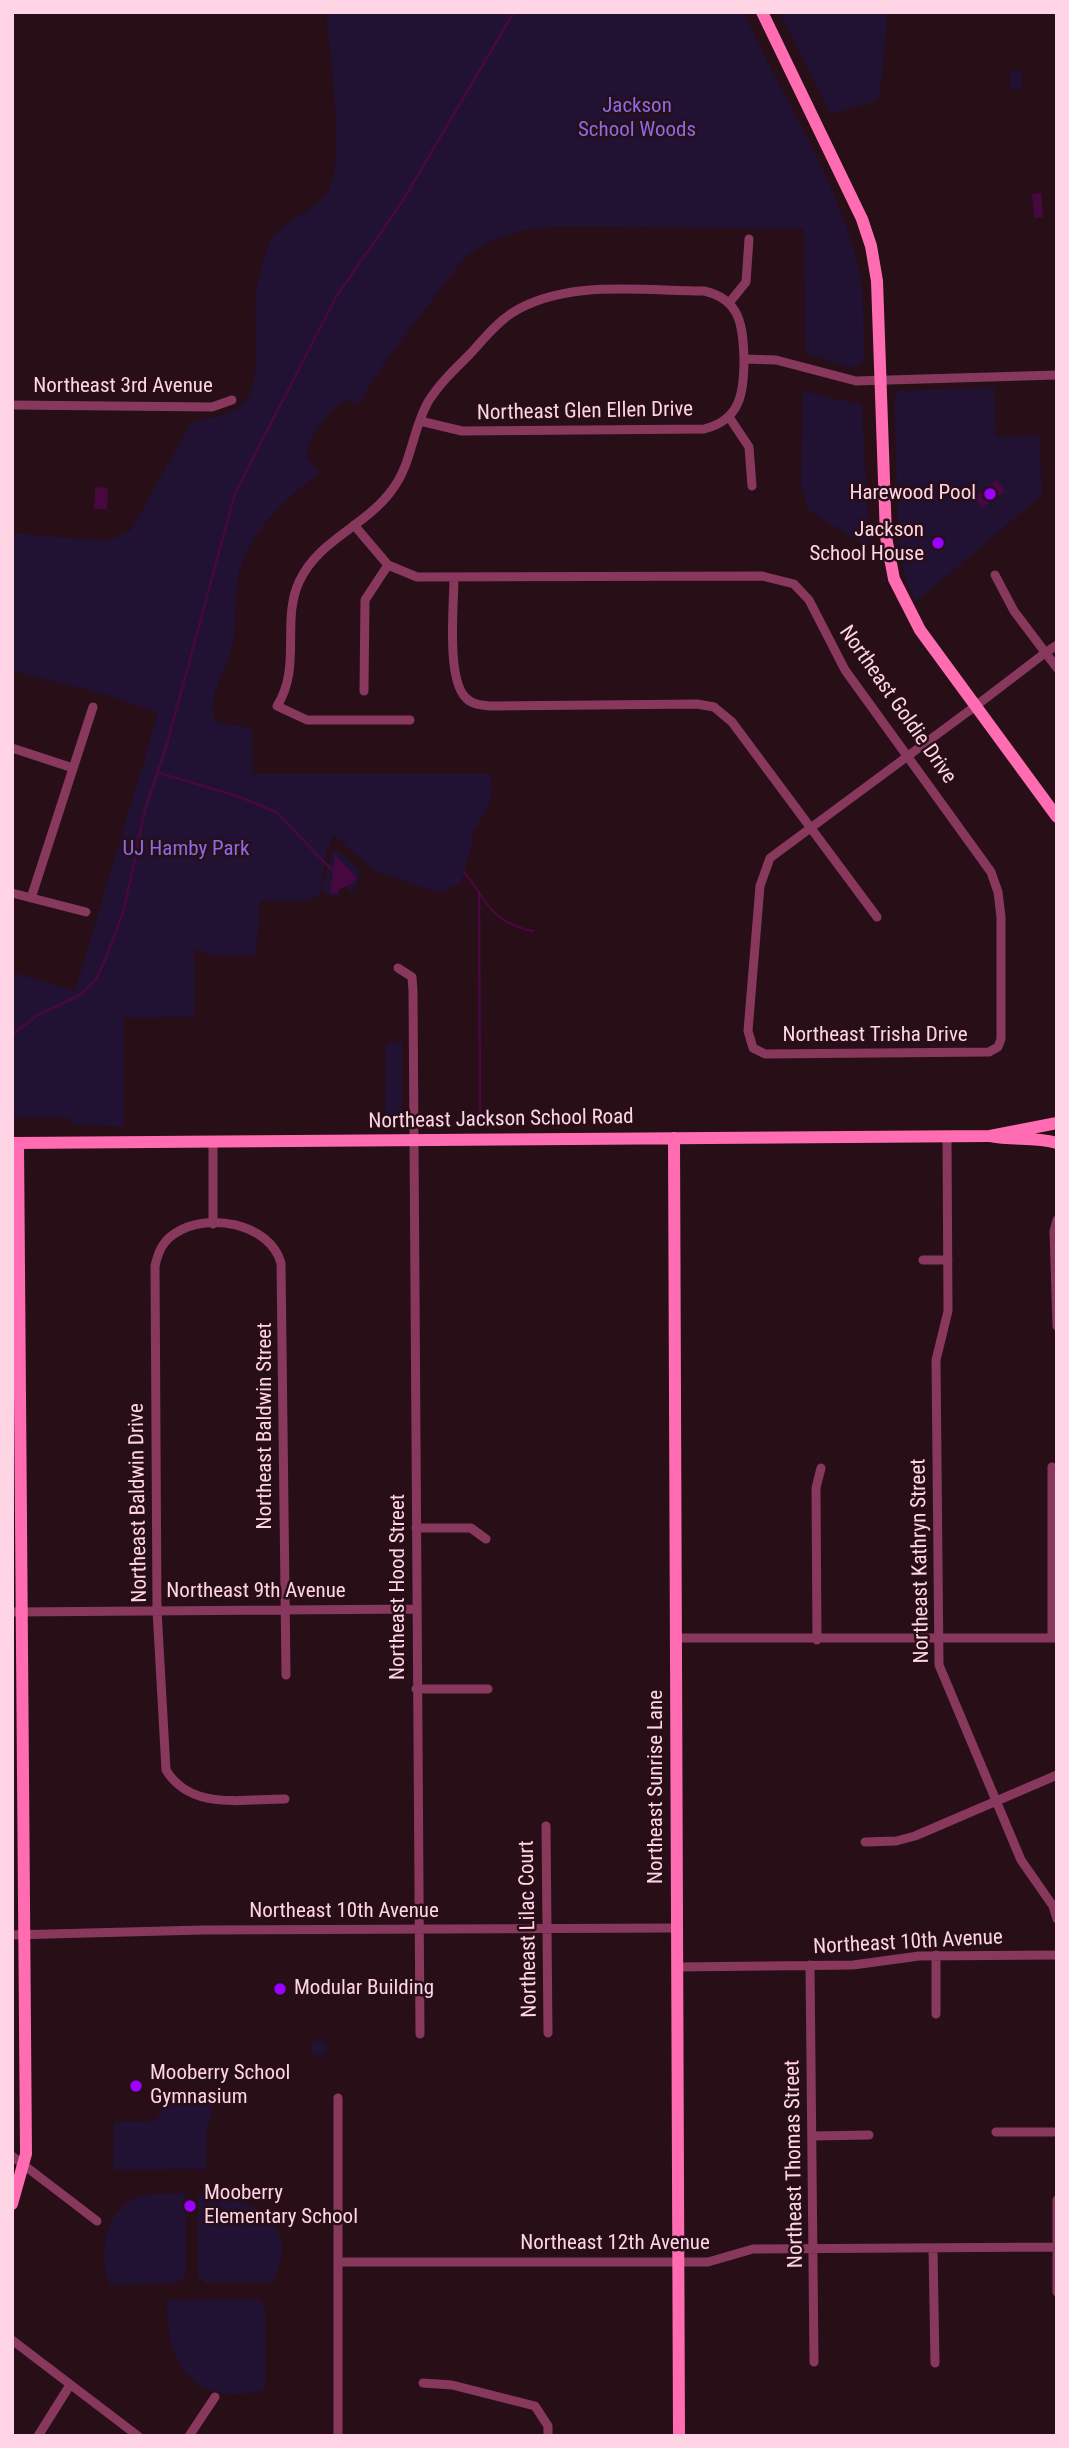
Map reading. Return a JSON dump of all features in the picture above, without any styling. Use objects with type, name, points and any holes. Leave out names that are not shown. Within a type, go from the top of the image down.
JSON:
[{"type":"street","points":[[762,12],[869,237],[877,281],[886,530],[894,579],[913,620],[1057,817]]},
{"type":"street","points":[[729,303],[746,282],[749,239]]},
{"type":"street","points":[[410,720],[307,720],[277,706],[290,670],[292,609],[296,588],[319,551],[377,508],[395,486],[408,461],[420,421],[440,386],[482,340],[510,315],[537,301],[566,293],[704,291],[729,303],[742,324],[744,359],[742,396],[729,417],[749,447],[752,486]]},
{"type":"street","points":[[744,359],[776,360],[843,379],[880,381],[1057,375]]},
{"type":"street","name":"Northeast 3rd Avenue","points":[[12,405],[212,407],[232,400]]},
{"type":"street","name":"Northeast Glen Ellen Drive","points":[[420,421],[456,430],[686,429],[712,427],[729,417]]},
{"type":"street","name":"Northeast Goldie Drive","points":[[354,525],[388,565],[417,577],[762,576],[785,580],[809,600],[845,670],[979,853],[995,881],[1001,917],[1001,1032],[998,1048]]},
{"type":"street","points":[[364,691],[365,600],[388,565]]},
{"type":"street","points":[[995,575],[1014,611],[1057,668]]},
{"type":"street","points":[[454,577],[454,667],[456,683],[464,696],[475,704],[492,706],[697,704],[714,707],[732,722],[877,917]]},
{"type":"street","points":[[811,827],[1057,645]]},
{"type":"street","points":[[31,898],[93,707]]},
{"type":"street","points":[[12,748],[73,768]]},
{"type":"street","name":"Northeast Trisha Drive","points":[[811,827],[771,858],[764,871],[748,1031],[753,1048],[765,1054],[983,1053],[998,1048]]},
{"type":"street","points":[[12,893],[86,912]]},
{"type":"street","name":"Northeast Hood Street","points":[[398,968],[412,977],[413,991],[417,1929],[420,2034]]},
{"type":"street","name":"Northeast Jackson School Road","points":[[15,1143],[947,1137],[989,1136],[1057,1124]]},
{"type":"street","name":"Northeast Jackson School Road","points":[[989,1136],[1007,1140],[1045,1140],[1057,1143]]},
{"type":"street","name":"Northeast Kathryn Street","points":[[947,1137],[947,1318],[936,1360],[937,1637],[940,1671],[1021,1860],[1053,1906],[1057,1919]]},
{"type":"street","name":"Northeast Sunrise Lane","points":[[674,1138],[679,2436]]},
{"type":"street","points":[[213,1142],[213,1224]]},
{"type":"street","points":[[12,2204],[25,2165],[18,1935],[15,1143]]},
{"type":"street","points":[[1057,1220],[1054,1231],[1057,1326]]},
{"type":"street","name":"Northeast Baldwin Street","points":[[213,1224],[255,1230],[272,1244],[281,1264],[286,1675]]},
{"type":"street","name":"Northeast Baldwin Drive","points":[[213,1224],[191,1227],[173,1234],[161,1248],[155,1266],[157,1610],[166,1770],[176,1786],[206,1798],[285,1798]]},
{"type":"street","points":[[923,1260],[948,1260]]},
{"type":"street","points":[[676,1638],[1054,1638],[1052,1467]]},
{"type":"street","points":[[817,1640],[816,1488],[821,1468]]},
{"type":"street","points":[[416,1528],[465,1527],[477,1531],[486,1539]]},
{"type":"street","name":"Northeast 9th Avenue","points":[[17,1612],[416,1609]]},
{"type":"street","points":[[416,1689],[488,1689]]},
{"type":"street","points":[[865,1842],[897,1841],[915,1836],[1057,1775]]},
{"type":"street","name":"Northeast Lilac Court","points":[[546,1826],[548,2032]]},
{"type":"street","name":"Northeast 10th Avenue","points":[[18,1935],[676,1928]]},
{"type":"street","points":[[936,1955],[936,2014]]},
{"type":"street","name":"Northeast 10th Avenue","points":[[677,1967],[870,1965],[902,1957],[936,1955],[1057,1955]]},
{"type":"street","name":"Northeast Thomas Street","points":[[810,1965],[814,2362]]},
{"type":"street","points":[[338,2098],[338,2436]]},
{"type":"street","points":[[996,2132],[1057,2132]]},
{"type":"street","points":[[812,2136],[869,2135]]},
{"type":"street","points":[[12,2156],[97,2221]]},
{"type":"street","points":[[1057,2200],[1057,2292]]},
{"type":"street","name":"Northeast 12th Avenue","points":[[339,2262],[678,2262],[720,2260],[753,2249],[1056,2247]]},
{"type":"street","points":[[933,2249],[935,2363]]},
{"type":"street","points":[[12,2340],[138,2436]]},
{"type":"street","points":[[423,2383],[462,2387],[535,2406],[548,2426],[548,2436]]},
{"type":"street","points":[[38,2436],[70,2385]]},
{"type":"street","points":[[189,2436],[215,2397]]},
{"type":"green space","name":"Jackson School Woods","points":[[326,12],[744,12],[825,173],[851,240],[862,285],[864,355],[861,364],[851,368],[805,353],[804,229],[557,226],[521,231],[488,242],[465,257],[384,363],[359,404],[345,400],[320,425],[311,440],[307,456],[319,473],[280,507],[248,549],[237,582],[233,642],[213,705],[217,722],[252,728],[253,774],[490,774],[491,797],[482,819],[472,831],[473,841],[461,882],[439,893],[375,871],[333,835],[325,859],[320,896],[298,902],[260,901],[256,955],[215,956],[194,949],[194,1017],[124,1018],[124,1127],[71,1124],[71,1118],[12,1117],[12,972],[75,991],[158,713],[111,696],[12,671],[12,533],[107,541],[130,531],[190,424],[226,414],[244,403],[254,381],[256,292],[268,246],[279,230],[321,201],[333,179],[336,158],[335,106]]},
{"type":"green space","points":[[779,12],[888,12],[880,95],[873,102],[831,114]]},
{"type":"green space","points":[[1021,70],[1022,89],[1011,90],[1010,71]]},
{"type":"green space","points":[[994,387],[996,437],[1039,435],[1042,495],[916,602],[908,587],[899,553],[894,397],[898,391]]},
{"type":"green space","points":[[803,391],[862,405],[869,547],[809,511],[801,486]]},
{"type":"green space","points":[[336,850],[360,869],[359,880],[352,893],[346,887],[338,890],[341,898],[329,897],[322,887],[331,854]]},
{"type":"green space","points":[[402,1042],[402,1117],[397,1123],[385,1124],[386,1043]]},
{"type":"green space","points":[[319,2040],[327,2048],[319,2056],[311,2048]]},
{"type":"green space","points":[[187,2099],[211,2099],[211,2122],[207,2123],[206,2169],[113,2170],[114,2122],[154,2121],[159,2116],[160,2103],[187,2102]]},
{"type":"green space","points":[[185,2193],[186,2276],[178,2283],[110,2285],[106,2274],[104,2249],[110,2224],[117,2213],[125,2204],[141,2196]]},
{"type":"green space","points":[[198,2195],[237,2201],[253,2207],[267,2217],[277,2229],[282,2244],[280,2262],[272,2283],[205,2283],[198,2277]]},
{"type":"green space","points":[[258,2299],[265,2306],[265,2390],[240,2394],[219,2393],[202,2387],[178,2362],[171,2344],[167,2300]]},
{"type":"shaded area","points":[[1041,193],[1043,217],[1034,218],[1032,194]]},
{"type":"shaded area","name":"Harewood Pool","points":[[997,480],[1005,491],[982,508],[974,497]]},
{"type":"shaded area","points":[[95,487],[108,488],[107,509],[94,509]]},
{"type":"shaded area","points":[[335,855],[357,878],[350,885],[338,890],[338,893],[330,894]]},
{"type":"waterway","points":[[12,1035],[36,1016],[82,994],[96,979],[124,910],[145,810],[167,744],[235,493],[336,297],[402,202],[514,12]]},
{"type":"waterway","points":[[159,773],[237,796],[276,812],[334,872]]},
{"type":"waterway","points":[[464,872],[479,892],[480,1117]]},
{"type":"waterway","points":[[481,895],[503,919],[533,931]]},
{"type":"place","name":"Harewood Pool","points":[[990,494]]},
{"type":"place","name":"Jackson School House","points":[[938,543]]},
{"type":"place","name":"Modular Building","points":[[280,1989]]},
{"type":"place","name":"Mooberry School Gymnasium","points":[[136,2086]]},
{"type":"place","name":"Mooberry Elementary School","points":[[190,2206]]},
{"type":"park label","name":"UJ Hamby Park","points":[[186,850]]}]
